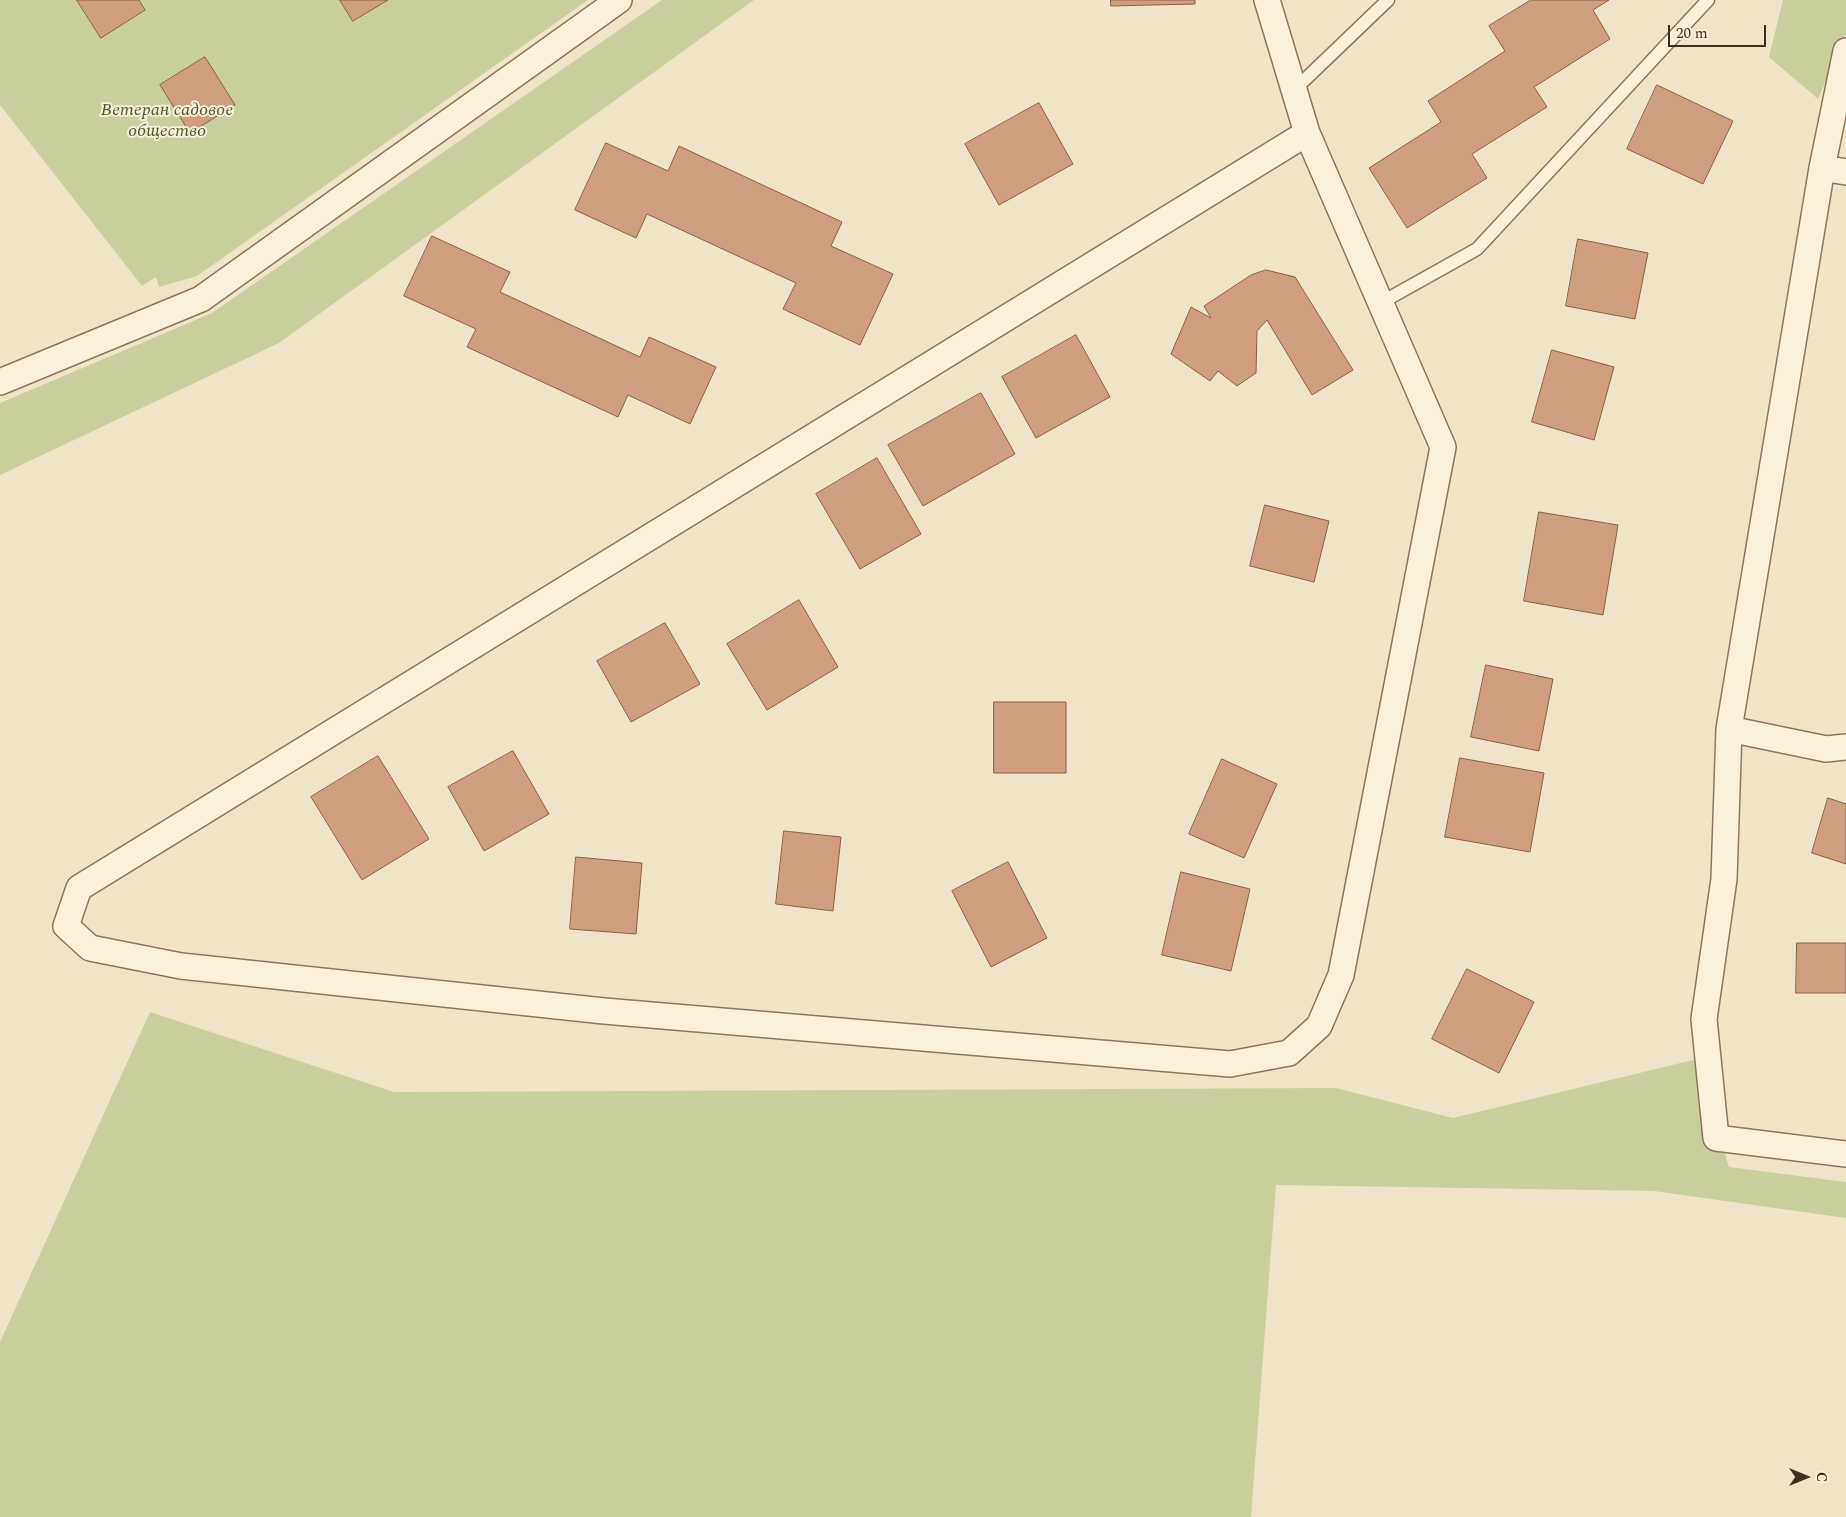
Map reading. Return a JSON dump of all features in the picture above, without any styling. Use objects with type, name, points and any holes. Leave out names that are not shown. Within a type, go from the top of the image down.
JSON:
[{"type":"street","points":[[0,382],[201,300],[619,0]]},
{"type":"street","points":[[1268,0],[1293,91],[1307,133],[1443,447],[1341,975],[1319,1026],[1289,1053],[1230,1064],[594,1010],[182,966],[90,948],[66,926],[79,888],[1307,133]]},
{"type":"street","points":[[1846,51],[1834,170],[1729,729],[1724,878],[1704,1019],[1716,1138],[1846,1154]]},
{"type":"street","points":[[1729,729],[1826,749],[1846,747]]},
{"type":"lane","points":[[1293,91],[1388,0]]},
{"type":"lane","points":[[1379,298],[1384,300],[1477,250],[1708,0]]},
{"type":"green space","name":"Ветеран садовое общество","points":[[0,0],[588,0],[197,276],[159,287],[156,277],[142,286],[0,105]]},
{"type":"green space","points":[[662,0],[754,0],[279,343],[0,475],[0,403],[212,313]]},
{"type":"green space","points":[[1783,0],[1846,0],[1846,34],[1818,99],[1769,57]]},
{"type":"green space","points":[[150,1012],[394,1092],[1336,1088],[1453,1118],[1697,1059],[1729,1167],[1846,1182],[1846,1218],[1654,1191],[1276,1185],[1251,1517],[0,1517],[0,1342]]},
{"type":"building","points":[[77,0],[139,0],[145,10],[101,38]]},
{"type":"building","points":[[340,0],[388,0],[353,21]]},
{"type":"building","points":[[1111,0],[1195,0],[1195,4],[1111,6]]},
{"type":"building","points":[[1531,0],[1609,0],[1593,10],[1610,39],[1534,87],[1547,107],[1472,154],[1487,178],[1407,228],[1369,168],[1441,122],[1428,101],[1505,51],[1489,26]]},
{"type":"building","points":[[205,57],[235,105],[190,133],[160,85]]},
{"type":"building","points":[[1657,85],[1733,121],[1703,184],[1627,149]]},
{"type":"building","points":[[1039,103],[1073,164],[999,205],[965,144]]},
{"type":"building","points":[[606,143],[668,171],[679,146],[842,222],[831,246],[893,274],[860,345],[783,309],[796,283],[647,214],[636,238],[575,210]]},
{"type":"building","points":[[432,236],[510,272],[500,292],[640,357],[649,337],[716,367],[690,424],[628,395],[618,417],[467,347],[476,329],[404,296]]},
{"type":"building","points":[[1578,239],[1648,253],[1635,319],[1566,306]]},
{"type":"building","points":[[1266,270],[1295,277],[1353,370],[1312,395],[1267,320],[1257,331],[1256,373],[1237,386],[1218,371],[1210,381],[1171,354],[1191,307],[1211,318],[1204,306],[1251,275]]},
{"type":"building","points":[[1076,335],[1110,397],[1036,438],[1002,377]]},
{"type":"building","points":[[1552,350],[1614,367],[1594,440],[1532,422]]},
{"type":"building","points":[[981,393],[1015,454],[923,506],[888,445]]},
{"type":"building","points":[[877,458],[921,534],[860,569],[816,494]]},
{"type":"building","points":[[1265,505],[1329,521],[1314,582],[1250,566]]},
{"type":"building","points":[[1539,512],[1618,525],[1603,615],[1524,601]]},
{"type":"building","points":[[799,600],[838,667],[767,710],[727,644]]},
{"type":"building","points":[[665,623],[700,684],[631,722],[597,661]]},
{"type":"building","points":[[1486,665],[1553,679],[1539,751],[1471,737]]},
{"type":"building","points":[[994,702],[1066,702],[1066,773],[994,773]]},
{"type":"building","points":[[513,751],[549,814],[484,851],[448,787]]},
{"type":"building","points":[[378,756],[429,839],[362,880],[311,797]]},
{"type":"building","points":[[1460,758],[1544,773],[1530,852],[1445,837]]},
{"type":"building","points":[[1222,759],[1277,784],[1244,858],[1189,834]]},
{"type":"building","points":[[1828,798],[1846,804],[1846,864],[1812,853]]},
{"type":"building","points":[[784,831],[841,837],[833,911],[776,904]]},
{"type":"building","points":[[576,857],[642,863],[636,934],[570,929]]},
{"type":"building","points":[[1008,862],[1047,938],[991,967],[952,891]]},
{"type":"building","points":[[1181,872],[1250,889],[1231,971],[1162,955]]},
{"type":"building","points":[[1797,943],[1846,943],[1846,993],[1796,993]]},
{"type":"building","points":[[1467,969],[1534,1002],[1499,1073],[1432,1039]]}]
